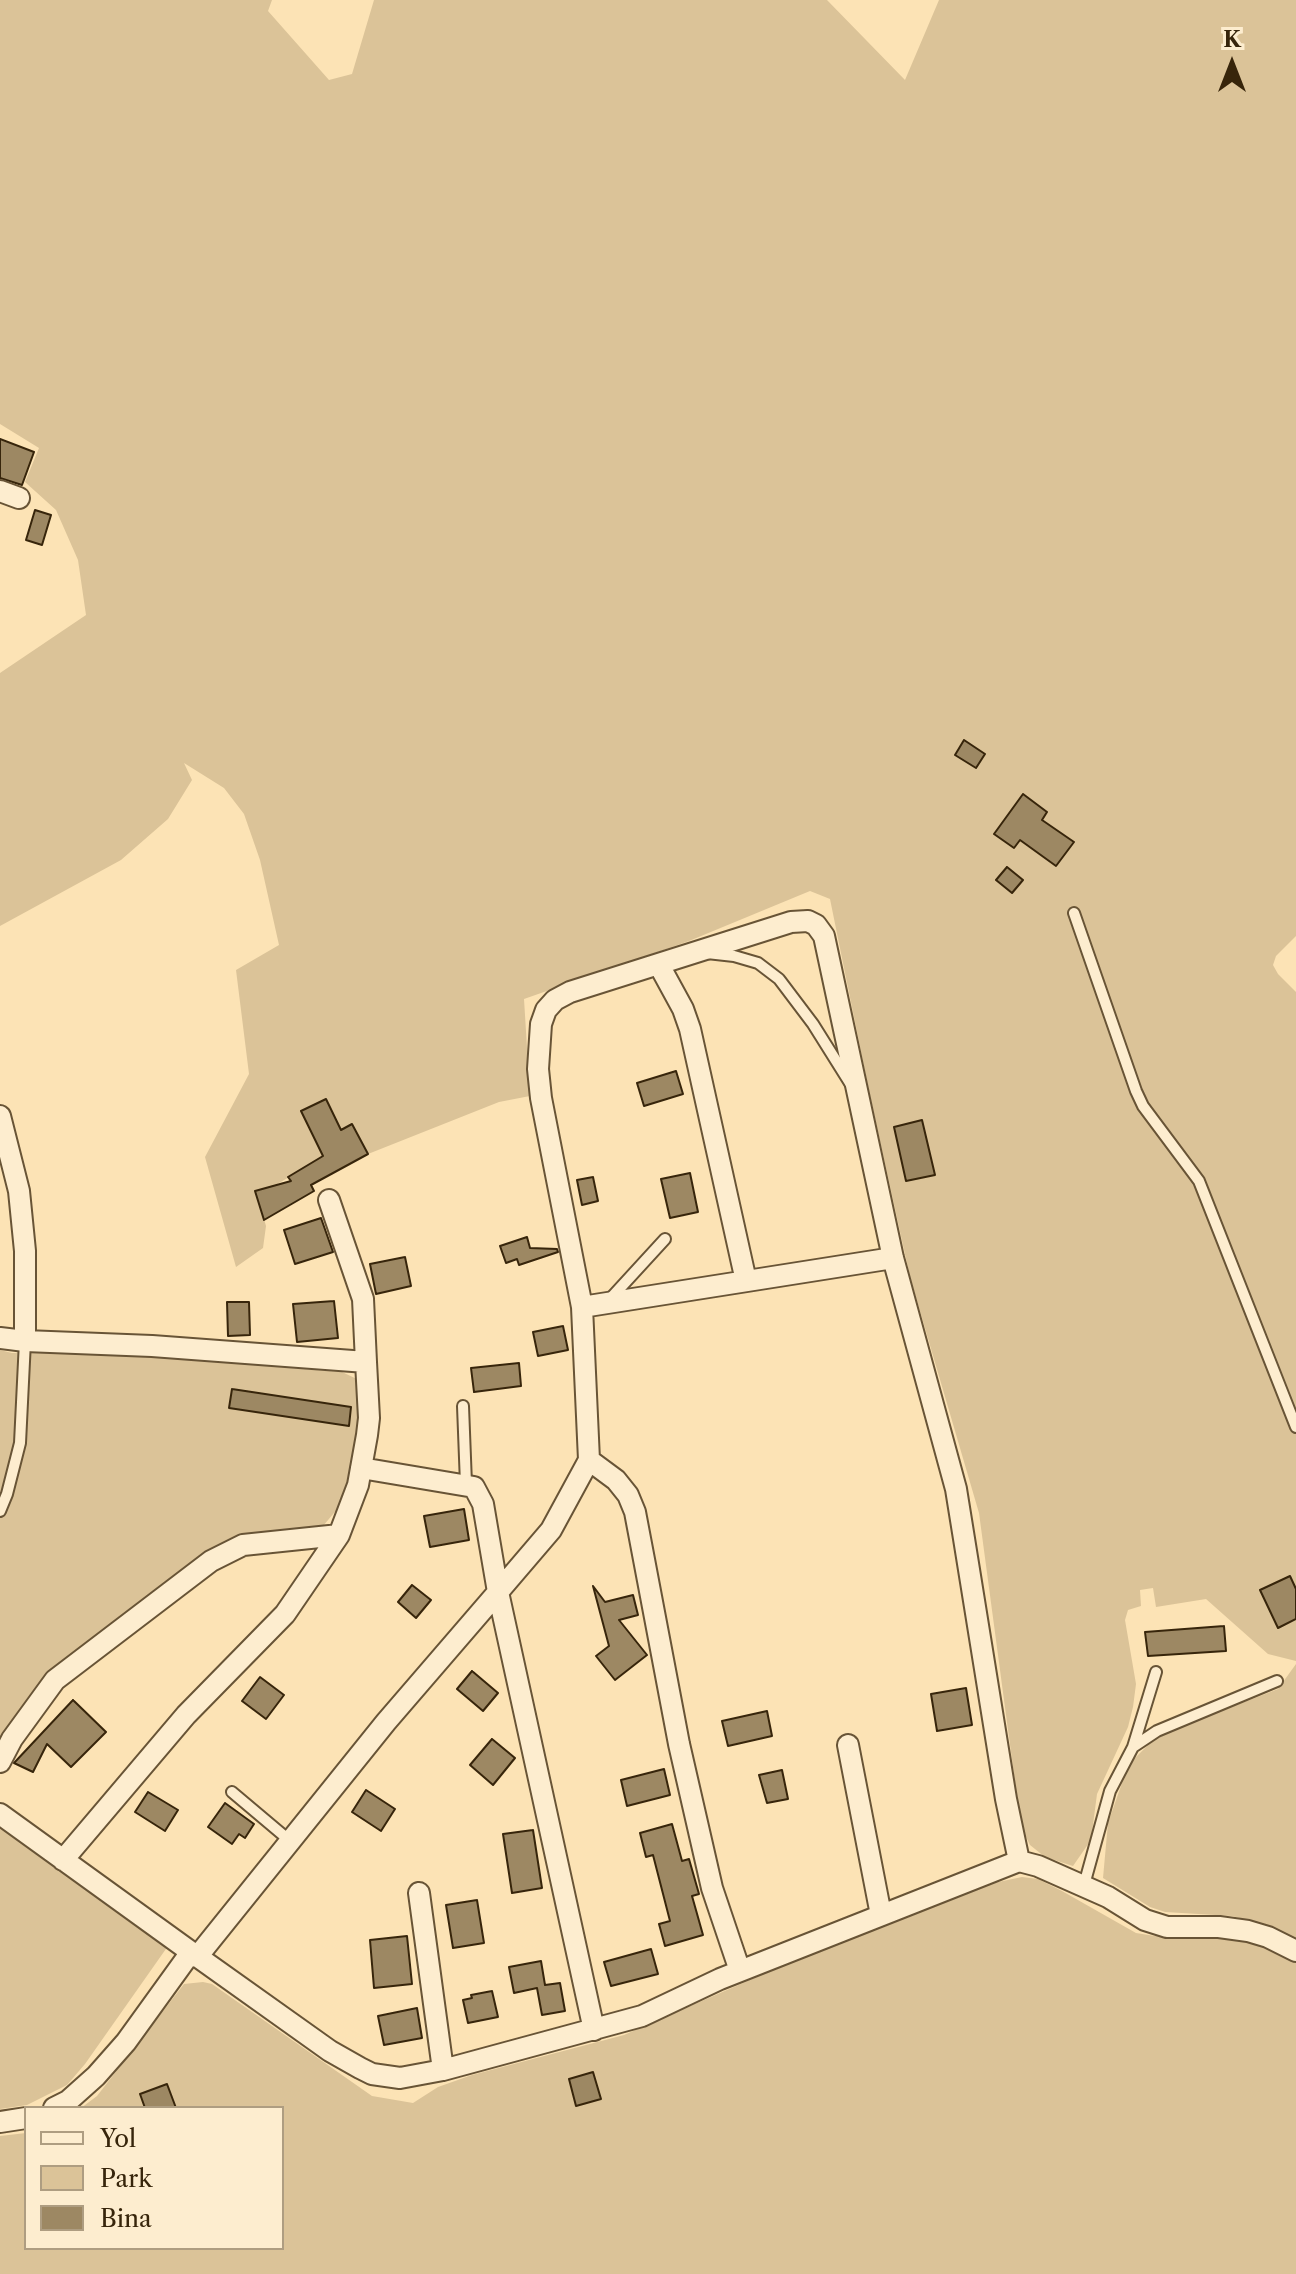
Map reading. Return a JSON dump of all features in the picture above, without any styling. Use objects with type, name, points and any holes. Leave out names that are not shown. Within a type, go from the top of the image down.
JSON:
[{"type":"street","points":[[58,2106],[96,2076],[116,2053],[386,1722],[551,1530],[589,1460],[582,1307],[538,1069],[541,1024],[546,1010],[555,1000],[570,992],[791,922],[808,921],[816,925],[824,936],[893,1258],[956,1489],[1006,1799],[1019,1861]]},
{"type":"street","points":[[659,965],[683,1009],[690,1029],[746,1281]]},
{"type":"street","points":[[0,1116],[19,1191],[25,1251],[25,1341]]},
{"type":"street","points":[[63,1860],[186,1715],[285,1614],[339,1535],[351,1507],[369,1418],[363,1299],[329,1200]]},
{"type":"street","points":[[582,1307],[893,1258]]},
{"type":"street","points":[[0,1338],[366,1362]]},
{"type":"street","points":[[589,1460],[616,1480],[628,1495],[635,1512],[679,1744],[712,1888],[740,1971]]},
{"type":"street","points":[[361,1468],[466,1484],[474,1487],[483,1504],[498,1592],[594,2030]]},
{"type":"street","points":[[0,1762],[12,1739],[55,1680],[211,1561],[243,1545],[339,1535]]},
{"type":"street","points":[[848,1745],[881,1915]]},
{"type":"street","points":[[0,1814],[330,2051],[372,2074],[400,2078],[443,2070],[642,2016],[740,1971],[1019,1861],[1084,1885],[1145,1920],[1167,1927],[1219,1927],[1248,1931],[1296,1951]]},
{"type":"street","points":[[419,1893],[443,2070]]},
{"type":"street","points":[[0,2122],[24,2118]]},
{"type":"lane","points":[[1074,913],[1136,1091],[1143,1106],[1199,1181],[1296,1427]]},
{"type":"lane","points":[[697,952],[745,958],[767,968],[813,1024],[857,1095]]},
{"type":"lane","points":[[606,1303],[665,1239]]},
{"type":"lane","points":[[0,1511],[20,1443],[25,1341]]},
{"type":"lane","points":[[463,1406],[466,1484]]},
{"type":"lane","points":[[1084,1885],[1110,1791],[1133,1747],[1156,1672]]},
{"type":"lane","points":[[1133,1747],[1157,1731],[1277,1681]]},
{"type":"lane","points":[[232,1792],[289,1840]]},
{"type":"green space","points":[[0,0],[272,0],[268,11],[329,80],[352,74],[374,0],[827,0],[905,80],[939,0],[1296,0],[1296,936],[1276,956],[1273,965],[1296,992],[1296,1661],[1268,1654],[1206,1599],[1156,1607],[1153,1588],[1140,1590],[1141,1606],[1128,1610],[1125,1620],[1136,1684],[1133,1707],[1128,1727],[1097,1794],[1091,1840],[1073,1866],[1045,1857],[1030,1845],[1021,1827],[979,1513],[910,1277],[830,899],[810,891],[689,941],[524,999],[530,1096],[499,1102],[368,1154],[352,1124],[333,1134],[340,1147],[274,1186],[256,1191],[266,1226],[263,1248],[236,1267],[205,1157],[249,1074],[236,970],[279,945],[260,860],[244,814],[224,788],[184,763],[192,780],[168,819],[121,860],[0,926],[0,673],[86,615],[78,560],[56,510],[25,482],[39,448],[0,424]]},
{"type":"green space","points":[[0,1350],[12,1353],[92,1352],[342,1372],[359,1380],[361,1397],[357,1442],[347,1484],[339,1507],[323,1526],[303,1532],[232,1539],[69,1657],[31,1693],[0,1741]]},
{"type":"green space","points":[[1296,1664],[1296,1941],[1263,1924],[1232,1916],[1165,1912],[1150,1907],[1103,1878],[1108,1823],[1134,1759],[1152,1741],[1180,1727],[1278,1689]]},
{"type":"green space","points":[[0,1823],[168,1946],[67,2085],[27,2105],[0,2109]]},
{"type":"green space","points":[[1022,1877],[1038,1879],[1136,1933],[1155,1936],[1236,1935],[1270,1945],[1296,1960],[1296,2274],[0,2274],[0,2136],[24,2133],[24,2250],[284,2250],[284,2106],[84,2106],[97,2096],[184,1984],[212,1984],[372,2096],[413,2103],[438,2087],[472,2075],[624,2035],[878,1924],[984,1885]]},
{"type":"building","points":[[0,439],[34,452],[22,485],[0,478]]},
{"type":"building","points":[[35,510],[51,515],[42,545],[26,540]]},
{"type":"building","points":[[964,740],[985,754],[976,768],[955,755]]},
{"type":"building","points":[[1023,794],[1047,812],[1042,820],[1074,842],[1056,866],[1020,840],[1014,848],[994,834]]},
{"type":"building","points":[[1007,867],[1023,880],[1012,893],[996,880]]},
{"type":"building","points":[[676,1071],[683,1094],[644,1106],[637,1083]]},
{"type":"building","points":[[326,1099],[341,1130],[352,1124],[368,1154],[311,1185],[314,1191],[264,1220],[255,1191],[291,1181],[288,1177],[323,1156],[301,1111]]},
{"type":"building","points":[[922,1120],[935,1175],[906,1181],[894,1127]]},
{"type":"building","points":[[690,1173],[698,1212],[670,1218],[661,1179]]},
{"type":"building","points":[[593,1177],[598,1201],[582,1205],[577,1180]]},
{"type":"building","points":[[321,1218],[333,1252],[295,1264],[284,1230]]},
{"type":"building","points":[[527,1237],[530,1248],[557,1249],[558,1252],[519,1265],[517,1259],[506,1263],[500,1246]]},
{"type":"building","points":[[405,1257],[411,1286],[376,1294],[370,1264]]},
{"type":"building","points":[[334,1301],[338,1338],[297,1342],[293,1304]]},
{"type":"building","points":[[227,1302],[249,1302],[250,1335],[228,1336]]},
{"type":"building","points":[[563,1326],[568,1350],[538,1356],[533,1332]]},
{"type":"building","points":[[519,1363],[521,1386],[474,1392],[471,1368]]},
{"type":"building","points":[[232,1389],[351,1407],[349,1426],[229,1408]]},
{"type":"building","points":[[464,1509],[469,1540],[430,1547],[424,1516]]},
{"type":"building","points":[[1290,1576],[1296,1589],[1296,1619],[1278,1628],[1260,1590]]},
{"type":"building","points":[[412,1585],[431,1600],[416,1618],[398,1602]]},
{"type":"building","points":[[593,1586],[605,1602],[633,1595],[638,1615],[619,1620],[647,1655],[615,1680],[596,1656],[609,1646]]},
{"type":"building","points":[[1224,1626],[1226,1651],[1148,1656],[1145,1632]]},
{"type":"building","points":[[472,1671],[498,1693],[483,1711],[457,1689]]},
{"type":"building","points":[[260,1677],[284,1695],[266,1719],[242,1701]]},
{"type":"building","points":[[966,1688],[972,1725],[937,1731],[931,1694]]},
{"type":"building","points":[[73,1700],[106,1732],[71,1767],[47,1744],[33,1772],[14,1763]]},
{"type":"building","points":[[767,1711],[772,1736],[728,1746],[722,1721]]},
{"type":"building","points":[[492,1739],[515,1758],[493,1785],[470,1765]]},
{"type":"building","points":[[664,1769],[670,1795],[627,1806],[621,1780]]},
{"type":"building","points":[[782,1770],[788,1799],[767,1803],[759,1775]]},
{"type":"building","points":[[366,1790],[395,1809],[381,1831],[352,1812]]},
{"type":"building","points":[[148,1792],[178,1810],[165,1831],[135,1812]]},
{"type":"building","points":[[225,1803],[254,1824],[245,1838],[239,1834],[232,1844],[208,1827]]},
{"type":"building","points":[[672,1824],[682,1861],[689,1859],[699,1894],[692,1896],[703,1935],[665,1946],[659,1924],[670,1921],[653,1855],[646,1857],[640,1833]]},
{"type":"building","points":[[533,1830],[542,1888],[512,1893],[503,1834]]},
{"type":"building","points":[[477,1900],[484,1943],[453,1948],[446,1905]]},
{"type":"building","points":[[407,1936],[412,1984],[374,1988],[370,1940]]},
{"type":"building","points":[[651,1949],[658,1974],[611,1986],[604,1962]]},
{"type":"building","points":[[541,1961],[545,1985],[560,1983],[565,2011],[542,2015],[537,1988],[514,1993],[509,1967]]},
{"type":"building","points":[[492,1991],[498,2017],[468,2023],[463,2000],[472,1998],[471,1995]]},
{"type":"building","points":[[417,2008],[422,2038],[384,2045],[378,2016]]},
{"type":"building","points":[[593,2072],[601,2099],[576,2106],[569,2079]]},
{"type":"building","points":[[167,2084],[175,2106],[144,2106],[140,2094]]}]
